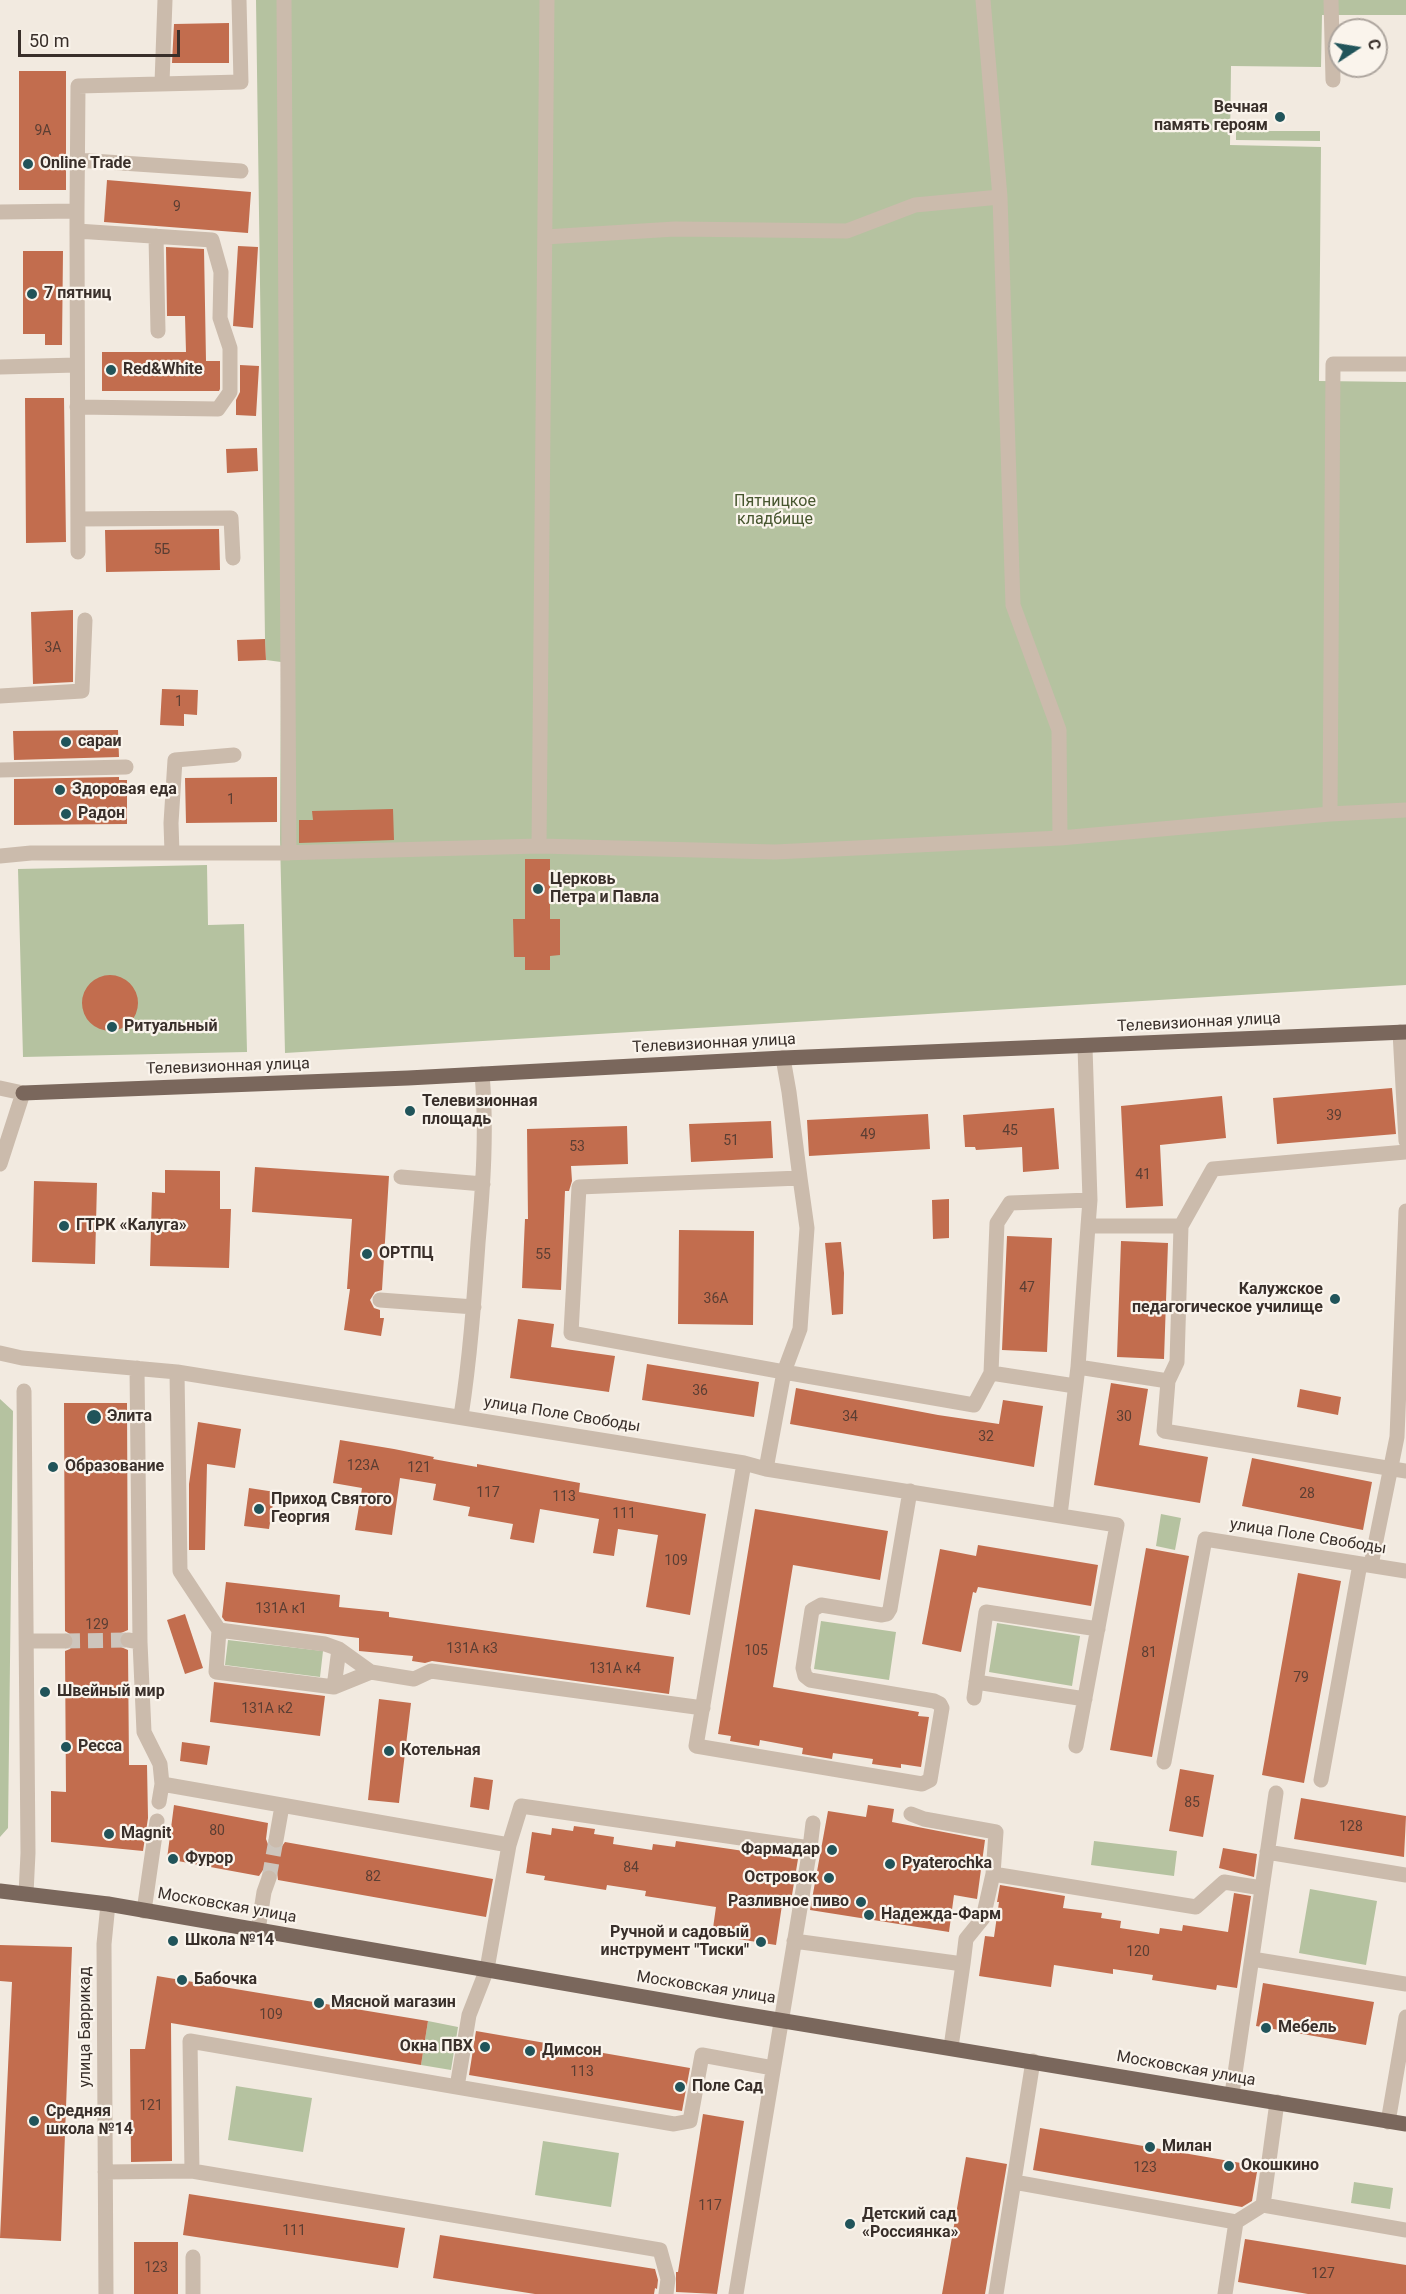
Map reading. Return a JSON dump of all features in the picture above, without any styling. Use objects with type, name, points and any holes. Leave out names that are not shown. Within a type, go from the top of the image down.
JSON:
[{"type":"main road","name":"Телевизионная улица","points":[[23,1093],[1403,1032]]},
{"type":"main road","name":"Московская улица","points":[[0,1891],[108,1904],[730,2012],[1406,2124]]},
{"type":"street","points":[[162,83],[165,0]]},
{"type":"street","points":[[78,552],[76,365],[78,86],[241,82],[239,0]]},
{"type":"street","points":[[284,0],[289,853]]},
{"type":"street","points":[[539,846],[548,0]]},
{"type":"street","points":[[983,0],[1000,197],[1013,605],[1059,730],[1060,838]]},
{"type":"street","points":[[1331,0],[1333,80]]},
{"type":"street","points":[[77,160],[241,171]]},
{"type":"street","points":[[544,237],[675,229],[847,231],[915,205],[1000,197]]},
{"type":"street","points":[[0,212],[77,211]]},
{"type":"street","points":[[77,231],[213,240],[221,272],[220,318],[230,348],[230,392],[218,409],[77,407]]},
{"type":"street","points":[[156,236],[158,331]]},
{"type":"street","points":[[1330,814],[1333,364],[1406,364]]},
{"type":"street","points":[[0,367],[76,365]]},
{"type":"street","points":[[78,519],[231,518],[232,558]]},
{"type":"street","points":[[0,696],[82,691],[85,620]]},
{"type":"street","points":[[172,853],[171,823],[175,760],[234,755]]},
{"type":"street","points":[[0,770],[126,767]]},
{"type":"street","points":[[0,856],[31,853],[289,853],[539,846],[775,852],[1060,838],[1330,814],[1406,810]]},
{"type":"street","points":[[1403,1032],[1406,1141]]},
{"type":"street","points":[[1060,1515],[1078,1367],[1088,1226],[1084,1047]]},
{"type":"street","points":[[766,1469],[784,1372],[800,1329],[807,1228],[783,1058]]},
{"type":"street","points":[[461,1416],[474,1307],[483,1184],[485,1109],[482,1074]]},
{"type":"street","points":[[0,1088],[23,1093],[0,1164]]},
{"type":"street","points":[[1406,1152],[1213,1169],[1180,1226],[1176,1362],[1168,1380],[1164,1431],[1406,1472]]},
{"type":"street","points":[[401,1177],[483,1184]]},
{"type":"street","points":[[800,1178],[579,1186],[570,1333],[974,1405],[991,1374],[997,1223],[1010,1203],[1089,1200]]},
{"type":"street","points":[[1321,1780],[1366,1564],[1397,1437],[1406,1211]]},
{"type":"street","points":[[1088,1226],[1180,1226]]},
{"type":"street","points":[[380,1300],[474,1307]]},
{"type":"street","name":"улица Поле Свободы","points":[[0,1353],[22,1358],[177,1372],[744,1462],[766,1469],[1117,1525],[1098,1629]]},
{"type":"street","points":[[1078,1367],[1168,1380]]},
{"type":"street","points":[[137,1368],[134,1641],[144,1732],[160,1764],[162,1784],[159,1802]]},
{"type":"street","points":[[177,1372],[180,1571],[219,1630],[216,1672],[334,1687],[371,1672]]},
{"type":"street","points":[[991,1374],[1075,1386]]},
{"type":"street","points":[[24,1391],[27,1641],[26,1894]]},
{"type":"street","points":[[744,1462],[696,1746],[927,1783],[930,1780],[942,1708],[940,1704],[934,1701],[810,1680],[805,1676],[802,1668],[812,1610],[816,1606],[887,1614],[890,1609],[910,1491]]},
{"type":"street","name":"улица Поле Свободы","points":[[1164,1762],[1205,1539],[1406,1571]]},
{"type":"street","points":[[974,1698],[986,1611],[1098,1629],[1076,1746]]},
{"type":"street","points":[[219,1630],[326,1644],[339,1649],[371,1672],[414,1679],[431,1671],[703,1708]]},
{"type":"street","points":[[27,1641],[65,1641]]},
{"type":"street","points":[[334,1687],[339,1649]]},
{"type":"street","points":[[976,1682],[1085,1700]]},
{"type":"street","points":[[162,1784],[509,1845]]},
{"type":"street","points":[[1232,2094],[1276,1793]]},
{"type":"street","points":[[276,1840],[282,1806]]},
{"type":"street","points":[[457,2087],[469,2015],[487,1969],[509,1845],[521,1806],[810,1848]]},
{"type":"street","points":[[911,1814],[924,1819],[996,1832],[993,1874],[983,1918],[966,1939],[951,2047]]},
{"type":"street","points":[[144,1911],[157,1821]]},
{"type":"street","points":[[736,2294],[813,1823]]},
{"type":"street","points":[[1267,1852],[1406,1875]]},
{"type":"street","points":[[993,1874],[1196,1907],[1224,1882],[1262,1888]]},
{"type":"street","points":[[258,1930],[264,1892],[269,1878]]},
{"type":"street","name":"улица Баррикад","points":[[106,2294],[104,1944],[108,1904]]},
{"type":"street","points":[[794,1941],[963,1964]]},
{"type":"street","points":[[1252,1959],[1406,1984]]},
{"type":"street","points":[[1388,2122],[1406,2017]]},
{"type":"street","points":[[192,2171],[190,2041],[674,2124],[690,2121],[702,2055],[773,2068]]},
{"type":"street","points":[[996,2294],[1033,2061]]},
{"type":"street","points":[[1263,2205],[1277,2102]]},
{"type":"street","points":[[105,2172],[192,2171],[660,2250],[668,2278],[666,2294]]},
{"type":"street","points":[[1014,2182],[1236,2222],[1263,2205],[1406,2230]]},
{"type":"street","points":[[1225,2294],[1236,2222]]},
{"type":"street","points":[[193,2257],[193,2294]]},
{"type":"green space","name":"Пятницкое кладбище","points":[[256,0],[1406,0],[1406,15],[1322,15],[1321,67],[1231,66],[1230,145],[1321,147],[1319,381],[1406,382],[1406,985],[285,1053],[280,839],[281,662],[266,660],[265,639]]},
{"type":"green space","points":[[1236,131],[1320,131],[1320,141],[1236,140]]},
{"type":"green space","points":[[207,865],[208,925],[244,924],[247,1052],[23,1057],[18,869]]},
{"type":"green space","points":[[0,1399],[13,1411],[8,1828],[0,1837]]},
{"type":"green space","points":[[1161,1514],[1181,1518],[1175,1550],[1156,1546]]},
{"type":"green space","points":[[821,1621],[896,1632],[889,1680],[814,1669]]},
{"type":"green space","points":[[997,1623],[1080,1636],[1072,1686],[989,1672]]},
{"type":"green space","points":[[228,1640],[323,1651],[320,1677],[225,1665]]},
{"type":"green space","points":[[1094,1841],[1177,1851],[1174,1876],[1091,1865]]},
{"type":"green space","points":[[1310,1889],[1377,1901],[1366,1965],[1299,1953]]},
{"type":"green space","points":[[428,2021],[458,2027],[451,2070],[421,2065]]},
{"type":"green space","points":[[236,2086],[312,2098],[303,2152],[228,2140]]},
{"type":"green space","points":[[543,2141],[619,2153],[611,2207],[535,2195]]},
{"type":"green space","points":[[1354,2182],[1393,2188],[1390,2209],[1351,2203]]},
{"type":"building","points":[[229,23],[229,63],[172,63],[174,24]]},
{"type":"building","points":[[19,71],[66,71],[66,190],[19,190]]},
{"type":"building","points":[[107,180],[251,192],[248,233],[104,222]]},
{"type":"building","points":[[238,246],[258,247],[253,328],[233,326]]},
{"type":"building","points":[[166,247],[204,249],[206,361],[220,361],[220,389],[219,391],[102,391],[102,352],[186,352],[185,316],[167,316]]},
{"type":"building","points":[[23,251],[63,251],[62,345],[45,345],[45,334],[23,334]]},
{"type":"building","points":[[240,365],[259,366],[256,416],[236,415],[236,400],[240,392]]},
{"type":"building","points":[[25,398],[64,398],[66,542],[26,543]]},
{"type":"building","points":[[257,448],[258,471],[227,473],[226,449]]},
{"type":"building","points":[[219,529],[220,570],[106,572],[105,530]]},
{"type":"building","points":[[73,610],[73,682],[33,684],[31,612]]},
{"type":"building","points":[[265,639],[266,660],[238,661],[237,640]]},
{"type":"building","points":[[162,689],[198,690],[197,715],[184,714],[184,726],[160,725]]},
{"type":"building","name":"сараи","points":[[118,730],[119,757],[14,760],[13,731]]},
{"type":"building","points":[[119,777],[119,780],[127,780],[127,824],[14,825],[14,779]]},
{"type":"building","points":[[277,777],[277,822],[186,823],[185,778]]},
{"type":"building","points":[[393,809],[394,840],[299,843],[299,820],[313,820],[312,811]]},
{"type":"building","name":"Церковь Петра и Павла","points":[[525,859],[550,859],[550,919],[560,919],[560,955],[550,956],[550,970],[525,970],[525,957],[514,957],[513,919],[525,919]]},
{"type":"building","points":[[110,975],[121,977],[130,983],[136,992],[138,1003],[136,1014],[130,1023],[121,1029],[110,1031],[99,1029],[90,1023],[84,1014],[82,1003],[84,992],[90,983],[99,977]]},
{"type":"building","points":[[1392,1088],[1396,1134],[1277,1144],[1273,1098]]},
{"type":"building","points":[[1222,1096],[1226,1138],[1160,1145],[1163,1206],[1126,1208],[1121,1106]]},
{"type":"building","points":[[1054,1108],[1059,1169],[1023,1172],[1022,1147],[976,1150],[975,1147],[965,1147],[963,1115]]},
{"type":"building","points":[[928,1114],[930,1149],[809,1156],[807,1120]]},
{"type":"building","points":[[771,1121],[773,1158],[691,1162],[689,1124]]},
{"type":"building","points":[[627,1126],[628,1164],[571,1166],[572,1181],[569,1191],[565,1191],[561,1290],[522,1288],[525,1219],[528,1219],[527,1129]]},
{"type":"building","name":"ОРТПЦ","points":[[255,1167],[389,1176],[382,1290],[375,1292],[370,1300],[374,1308],[380,1310],[380,1318],[384,1318],[381,1336],[344,1330],[350,1289],[347,1289],[352,1219],[252,1212]]},
{"type":"building","points":[[165,1170],[220,1171],[220,1209],[231,1209],[229,1268],[150,1266],[152,1192],[165,1193]]},
{"type":"building","name":"ГТРК «Калуга»","points":[[34,1181],[97,1183],[95,1264],[32,1262]]},
{"type":"building","points":[[949,1199],[949,1238],[933,1239],[932,1200]]},
{"type":"building","points":[[679,1230],[754,1231],[753,1325],[678,1324]]},
{"type":"building","points":[[1007,1236],[1052,1238],[1047,1352],[1002,1350]]},
{"type":"building","points":[[1121,1241],[1168,1243],[1164,1359],[1117,1357]]},
{"type":"building","points":[[841,1242],[844,1273],[843,1314],[832,1315],[825,1243]]},
{"type":"building","points":[[518,1319],[554,1324],[551,1347],[615,1356],[609,1392],[510,1378]]},
{"type":"building","points":[[647,1364],[759,1382],[754,1417],[642,1400]]},
{"type":"building","points":[[1111,1383],[1148,1389],[1139,1445],[1208,1457],[1200,1503],[1094,1485]]},
{"type":"building","points":[[796,1388],[999,1424],[1003,1400],[1043,1406],[1034,1467],[790,1424]]},
{"type":"building","points":[[1300,1389],[1341,1397],[1338,1415],[1297,1407]]},
{"type":"building","points":[[64,1403],[127,1403],[128,1630],[121,1633],[118,1639],[121,1647],[128,1650],[129,1765],[147,1765],[148,1818],[143,1851],[51,1842],[51,1791],[66,1792],[65,1651],[70,1649],[75,1642],[73,1636],[65,1631]]},
{"type":"building","points":[[198,1422],[241,1429],[235,1468],[207,1464],[205,1550],[189,1550],[189,1484]]},
{"type":"building","points":[[340,1440],[477,1467],[477,1464],[580,1483],[579,1492],[706,1514],[690,1615],[646,1607],[658,1535],[618,1529],[614,1556],[593,1553],[599,1519],[540,1509],[534,1543],[510,1539],[513,1524],[468,1516],[470,1507],[433,1500],[436,1484],[400,1478],[392,1535],[355,1530],[362,1488],[333,1483]]},
{"type":"building","points":[[1252,1458],[1372,1482],[1363,1530],[1242,1506]]},
{"type":"building","name":"Приход Святого Георгия","points":[[249,1488],[275,1492],[269,1529],[244,1526]]},
{"type":"building","points":[[755,1509],[888,1531],[880,1580],[793,1565],[773,1687],[919,1712],[918,1716],[929,1717],[921,1767],[901,1764],[901,1768],[872,1764],[873,1759],[833,1753],[832,1759],[802,1754],[803,1748],[760,1740],[759,1746],[730,1741],[731,1736],[718,1734]]},
{"type":"building","points":[[978,1545],[1098,1565],[1091,1606],[978,1587],[976,1593],[973,1592],[961,1652],[922,1644],[940,1549],[976,1556]]},
{"type":"building","points":[[1146,1548],[1189,1556],[1152,1757],[1110,1750]]},
{"type":"building","points":[[1298,1573],[1341,1581],[1304,1783],[1262,1775]]},
{"type":"building","points":[[226,1582],[340,1595],[339,1607],[389,1612],[389,1617],[674,1657],[669,1694],[432,1661],[425,1663],[412,1661],[413,1656],[359,1651],[359,1638],[225,1621],[222,1617]]},
{"type":"building","points":[[185,1614],[203,1668],[185,1674],[167,1620]]},
{"type":"building","points":[[214,1682],[325,1696],[320,1736],[210,1722]]},
{"type":"building","name":"Котельная","points":[[379,1699],[411,1703],[399,1803],[368,1800]]},
{"type":"building","points":[[182,1742],[210,1746],[207,1765],[180,1761]]},
{"type":"building","points":[[1180,1769],[1214,1775],[1203,1837],[1169,1831]]},
{"type":"building","points":[[474,1777],[493,1780],[489,1810],[470,1807]]},
{"type":"building","points":[[1301,1798],[1406,1816],[1404,1857],[1294,1839]]},
{"type":"building","points":[[174,1805],[268,1823],[266,1839],[269,1847],[274,1849],[280,1849],[285,1842],[493,1879],[486,1917],[278,1880],[277,1872],[272,1869],[263,1870],[259,1876],[167,1859]]},
{"type":"building","name":"Pyaterochka","points":[[868,1805],[894,1809],[892,1822],[985,1840],[977,1899],[954,1895],[949,1932],[810,1910],[828,1811],[866,1817]]},
{"type":"building","points":[[574,1826],[595,1829],[594,1834],[614,1837],[613,1844],[652,1850],[653,1844],[675,1847],[676,1841],[798,1859],[790,1907],[782,1905],[776,1945],[712,1935],[716,1907],[645,1896],[646,1891],[607,1885],[606,1890],[544,1880],[545,1876],[526,1873],[532,1832],[551,1835],[552,1828],[573,1831]]},
{"type":"building","points":[[1223,1848],[1257,1854],[1254,1877],[1219,1868]]},
{"type":"building","points":[[1000,1885],[1065,1896],[1063,1908],[1102,1913],[1101,1918],[1121,1921],[1120,1928],[1159,1934],[1160,1928],[1182,1931],[1183,1925],[1228,1932],[1234,1893],[1251,1896],[1237,1988],[1217,1985],[1216,1990],[1152,1980],[1153,1975],[1113,1969],[1113,1974],[1054,1965],[1051,1987],[979,1976],[985,1936],[994,1937]]},
{"type":"building","name":"Средняя школа №14","points":[[0,1945],[72,1947],[61,2241],[0,2238],[12,1982],[0,1981]]},
{"type":"building","points":[[157,1976],[428,2021],[421,2065],[171,2023],[172,2161],[131,2162],[130,2049],[145,2049]]},
{"type":"building","points":[[1263,1983],[1374,2002],[1366,2045],[1256,2026]]},
{"type":"building","points":[[476,2031],[690,2068],[682,2111],[469,2075]]},
{"type":"building","points":[[703,2114],[744,2121],[717,2294],[676,2292],[676,2272],[678,2272]]},
{"type":"building","points":[[1040,2128],[1258,2166],[1252,2201],[1242,2207],[1033,2170]]},
{"type":"building","points":[[966,2157],[1007,2164],[985,2294],[942,2294]]},
{"type":"building","points":[[189,2194],[405,2228],[398,2268],[183,2235]]},
{"type":"building","points":[[440,2235],[655,2269],[658,2280],[657,2289],[655,2288],[654,2294],[535,2294],[433,2278]]},
{"type":"building","points":[[1245,2239],[1406,2265],[1406,2294],[1308,2294],[1238,2282]]},
{"type":"building","points":[[134,2242],[178,2242],[178,2294],[134,2294]]},
{"type":"tunnel","points":[[65,1641],[128,1640]]},
{"type":"tunnel","points":[[269,1878],[276,1840]]},
{"type":"place","name":"Вечная память героям","points":[[1280,117]]},
{"type":"place","name":"Online Trade","points":[[28,164]]},
{"type":"place","name":"7 пятниц","points":[[32,294]]},
{"type":"place","name":"Red&White","points":[[111,370]]},
{"type":"place","name":"сараи","points":[[66,742]]},
{"type":"place","name":"Здоровая еда","points":[[60,790]]},
{"type":"place","name":"Радон","points":[[66,814]]},
{"type":"place","name":"Церковь Петра и Павла","points":[[538,889]]},
{"type":"place","name":"Ритуальный","points":[[112,1027]]},
{"type":"place","name":"Телевизионная площадь","points":[[410,1111]]},
{"type":"place","name":"ГТРК «Калуга»","points":[[64,1226]]},
{"type":"place","name":"ОРТПЦ","points":[[367,1254]]},
{"type":"place","name":"Калужское педагогическое училище","points":[[1335,1299]]},
{"type":"place","name":"Элита","points":[[94,1417]]},
{"type":"place","name":"Образование","points":[[53,1467]]},
{"type":"place","name":"Приход Святого Георгия","points":[[259,1509]]},
{"type":"place","name":"Швейный мир","points":[[45,1692]]},
{"type":"place","name":"Ресса","points":[[66,1747]]},
{"type":"place","name":"Котельная","points":[[389,1751]]},
{"type":"place","name":"Magnit","points":[[109,1834]]},
{"type":"place","name":"Фармадар","points":[[832,1850]]},
{"type":"place","name":"Фурор","points":[[173,1859]]},
{"type":"place","name":"Pyaterochka","points":[[890,1864]]},
{"type":"place","name":"Островок","points":[[829,1878]]},
{"type":"place","name":"Разливное пиво","points":[[861,1902]]},
{"type":"place","name":"Надежда-Фарм","points":[[869,1915]]},
{"type":"place","name":"Школа №14","points":[[173,1941]]},
{"type":"place","name":"Ручной и садовый инструмент \"Тиски\"","points":[[761,1942]]},
{"type":"place","name":"Бабочка","points":[[182,1980]]},
{"type":"place","name":"Мясной магазин","points":[[319,2003]]},
{"type":"place","name":"Мебель","points":[[1266,2028]]},
{"type":"place","name":"Окна ПВХ","points":[[485,2047]]},
{"type":"place","name":"Димсон","points":[[530,2051]]},
{"type":"place","name":"Поле Сад","points":[[680,2087]]},
{"type":"place","name":"Средняя школа №14","points":[[34,2121]]},
{"type":"place","name":"Милан","points":[[1150,2147]]},
{"type":"place","name":"Окошкино","points":[[1229,2166]]},
{"type":"place","name":"Детский сад «Россиянка»","points":[[850,2224]]}]
